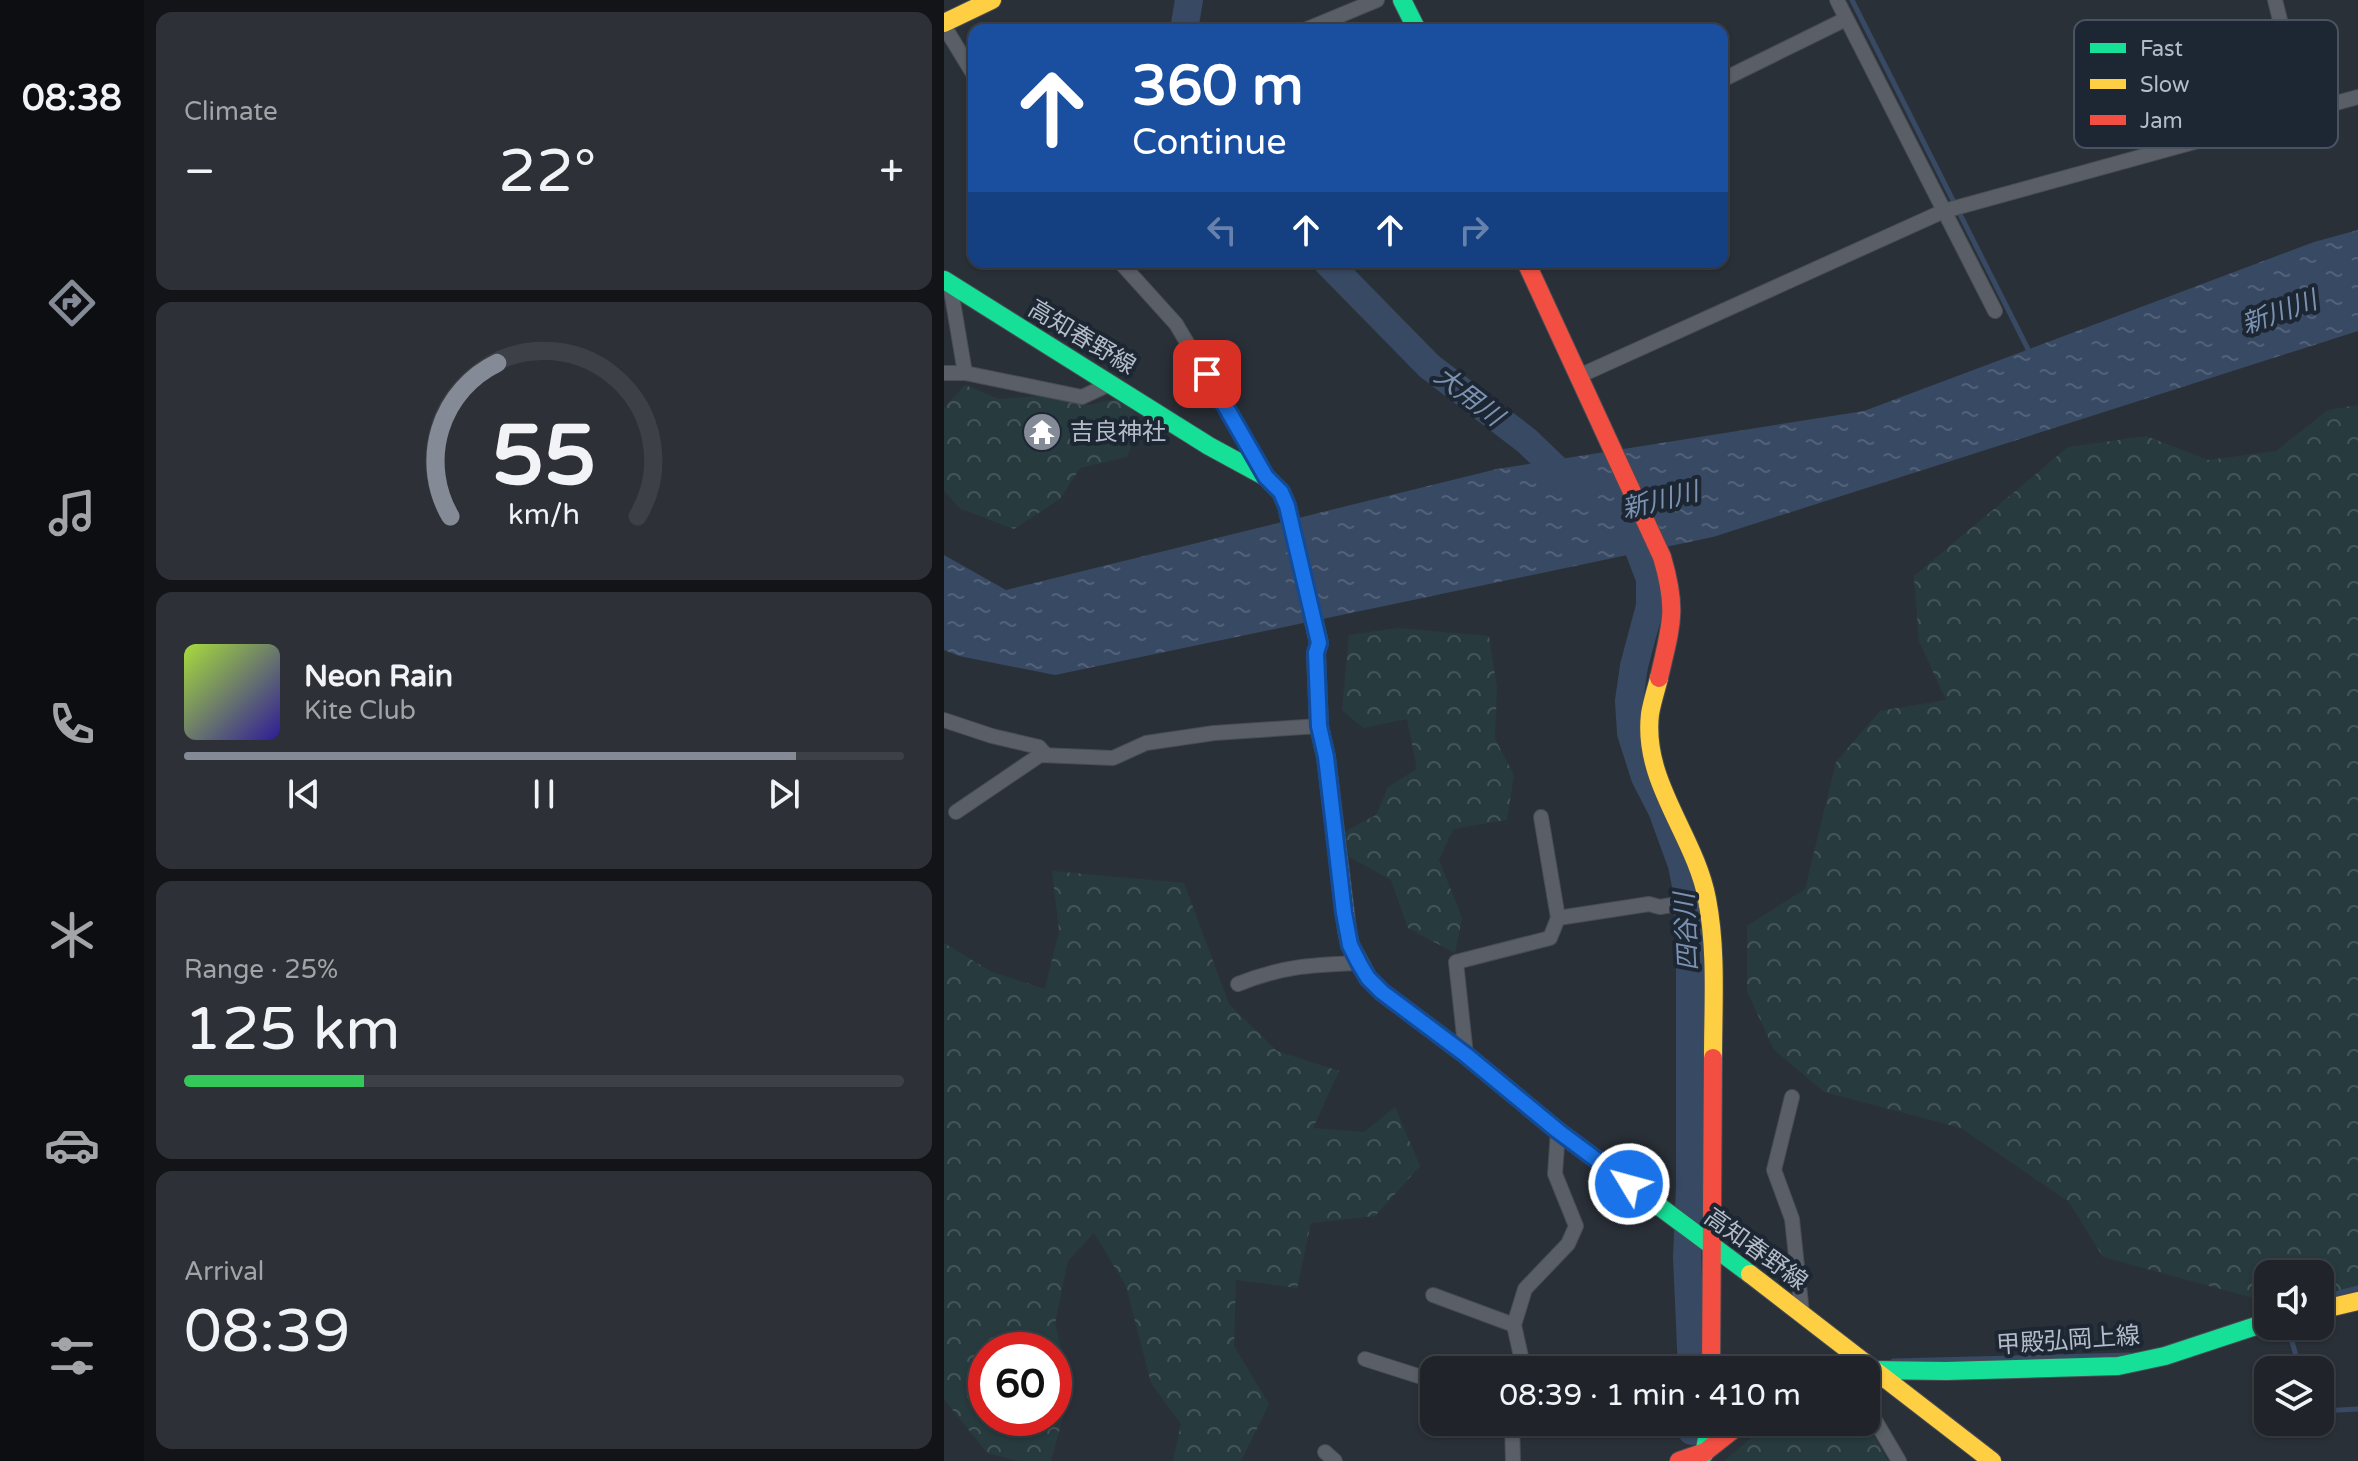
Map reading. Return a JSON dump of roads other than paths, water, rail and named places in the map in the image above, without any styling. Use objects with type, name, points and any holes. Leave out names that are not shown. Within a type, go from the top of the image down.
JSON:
[{"type":"main road","points":[[944,25],[992,0]]},
{"type":"main road","points":[[1402,0],[1414,24]]},
{"type":"main road","points":[[1529,268],[1662,557],[1672,591],[1673,619],[1650,715],[1652,751],[1659,782],[1699,869],[1700,900],[1713,958],[1704,1242],[1710,1356]]},
{"type":"main road","name":"高知春野線","points":[[948,283],[1209,446],[1266,477],[1281,492],[1287,506],[1319,643],[1316,653],[1319,726],[1326,757],[1344,913],[1350,945],[1368,978],[1558,1131],[1802,1313],[1853,1356]]},
{"type":"main road","points":[[2334,1307],[2358,1301]]},
{"type":"main road","name":"甲殿弘岡上線","points":[[1880,1370],[2118,1366],[2165,1356],[2254,1327]]},
{"type":"main road","name":"高知春野線","points":[[1880,1377],[1992,1461]]},
{"type":"main road","points":[[1704,1456],[1708,1436]]},
{"type":"main road","points":[[1679,1461],[1704,1456],[1727,1436]]},
{"type":"street","points":[[1319,24],[1377,0]]},
{"type":"street","points":[[1837,0],[1995,311]]},
{"type":"street","points":[[2275,0],[2280,20]]},
{"type":"street","points":[[1728,77],[1846,19]]},
{"type":"street","points":[[944,25],[968,65]]},
{"type":"street","points":[[2338,102],[2358,97]]},
{"type":"street","points":[[1579,376],[1944,211],[2171,148]]},
{"type":"street","points":[[1125,268],[1176,324],[1266,477]]},
{"type":"street","points":[[948,283],[965,373]]},
{"type":"street","points":[[944,373],[965,373],[1082,397],[1112,383]]},
{"type":"street","points":[[944,720],[1039,747],[1046,755]]},
{"type":"street","points":[[956,812],[1040,755],[1113,758],[1146,743],[1214,733],[1319,726]]},
{"type":"street","points":[[1466,1055],[1456,962],[1550,938],[1558,918],[1541,817]]},
{"type":"street","points":[[1558,918],[1649,904],[1660,907],[1700,900]]},
{"type":"street","points":[[1238,984],[1270,971],[1295,966],[1359,963]]},
{"type":"street","points":[[1792,1097],[1774,1170],[1792,1219],[1802,1313]]},
{"type":"street","points":[[1521,1356],[1514,1325],[1525,1289],[1568,1244],[1576,1226],[1555,1174],[1558,1131]]},
{"type":"street","points":[[1433,1295],[1514,1325]]},
{"type":"street","points":[[1365,1359],[1420,1377]]},
{"type":"street","points":[[1880,1429],[1899,1461]]},
{"type":"street","points":[[1512,1436],[1513,1461]]},
{"type":"water","name":"新川川","points":[[2358,230],[2358,331],[1713,537],[1055,675],[959,656],[944,650],[944,555],[1006,590],[1497,469],[1864,411],[2314,242]]},
{"type":"waterway","name":"大用川","points":[[1185,24],[1189,0]]},
{"type":"waterway","points":[[1852,0],[2030,353]]},
{"type":"waterway","name":"大用川","points":[[1333,268],[1429,366],[1527,441],[1576,488]]},
{"type":"waterway","name":"四谷川","points":[[1627,518],[1650,579],[1650,606],[1634,666],[1629,701],[1631,733],[1645,777],[1662,810],[1682,865],[1687,891],[1690,968],[1687,1257],[1691,1356]]},
{"type":"waterway","points":[[2334,1294],[2358,1288]]},
{"type":"waterway","points":[[2292,1340],[2296,1356]]},
{"type":"waterway","points":[[1893,1361],[2130,1355]]},
{"type":"waterway","points":[[2334,1410],[2358,1409]]},
{"type":"place","name":"吉良神社","points":[[1042,432]]}]
